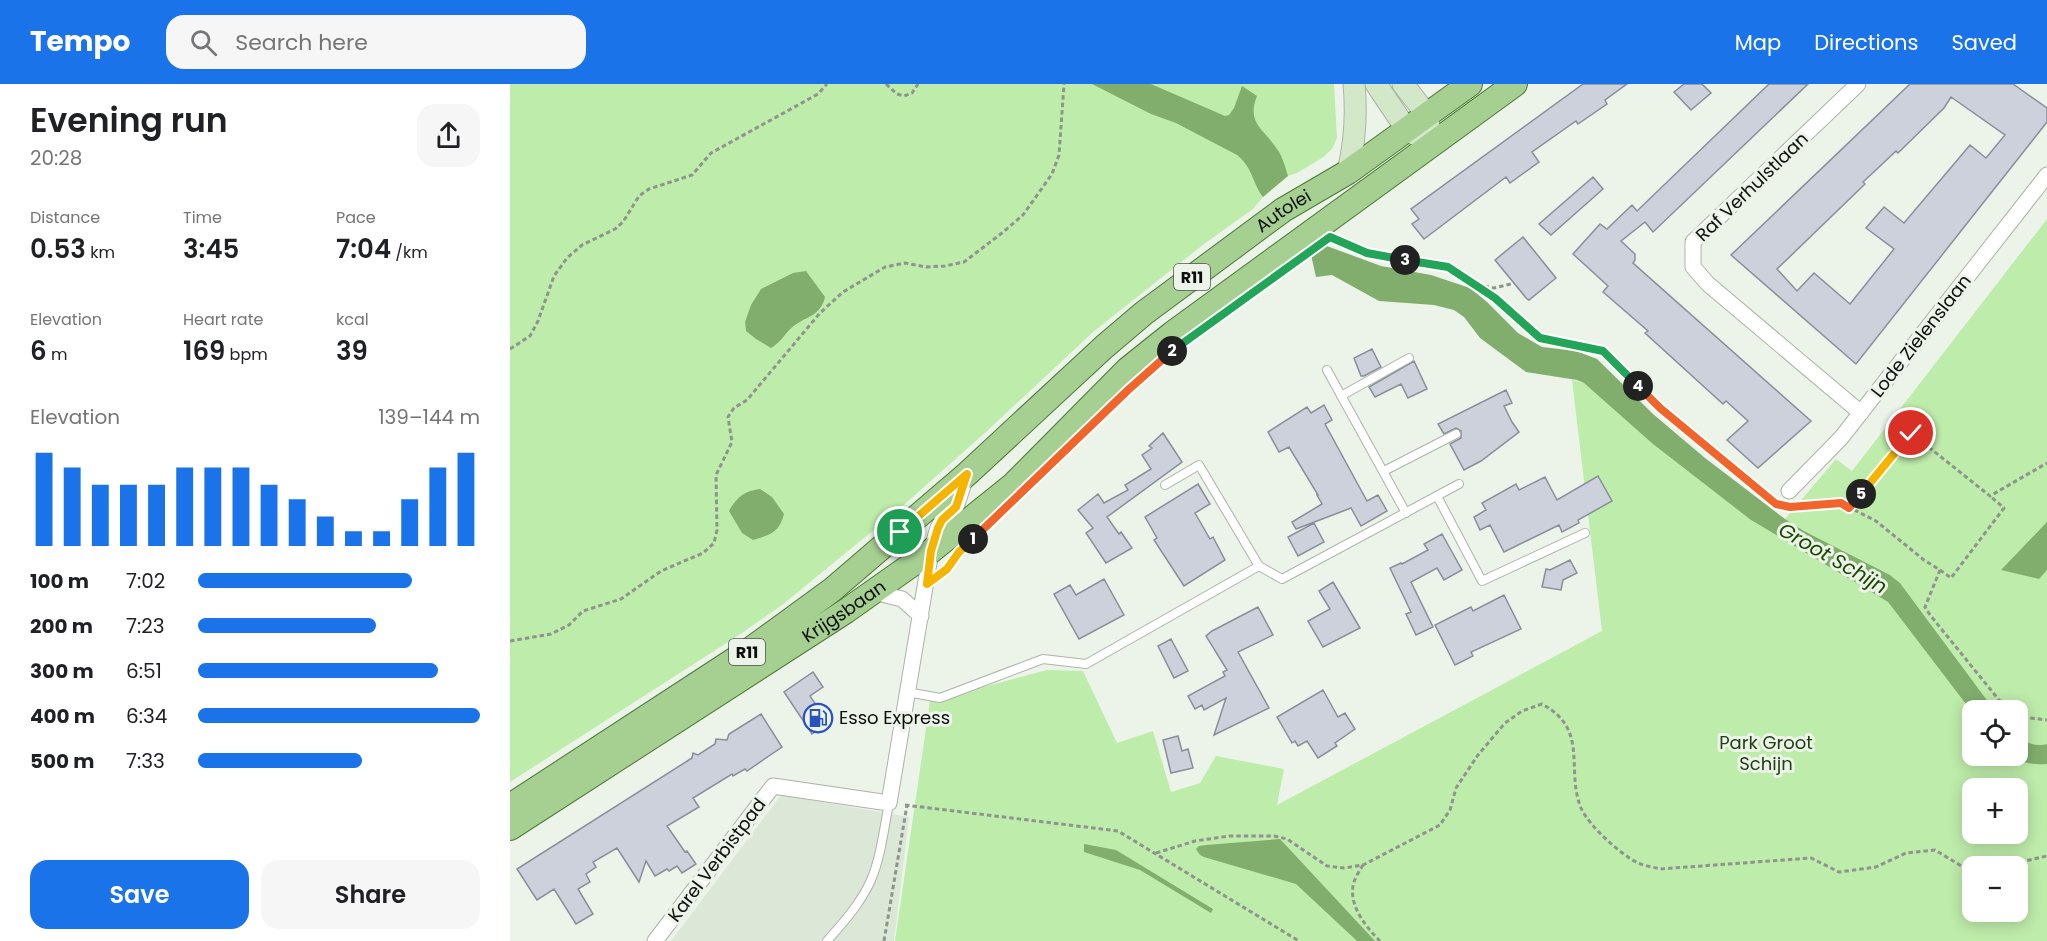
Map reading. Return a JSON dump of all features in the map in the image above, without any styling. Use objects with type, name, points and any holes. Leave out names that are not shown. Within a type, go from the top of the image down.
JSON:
[{"type":"main road","name":"Autolei","points":[[1104,347],[1143,313],[1283,210],[1348,172],[1470,84]]},
{"type":"main road","name":"Autolei","points":[[1173,333],[1515,84]]},
{"type":"main road","name":"Krijgsbaan","points":[[510,828],[874,592],[931,551],[1014,484],[1128,369],[1173,333]]},
{"type":"main road","name":"Krijgsbaan","points":[[510,807],[791,621],[832,590],[967,474],[1104,347]]},
{"type":"street","points":[[1348,172],[1356,122],[1354,84]]},
{"type":"street","points":[[1376,84],[1407,130],[1433,144]]},
{"type":"street","points":[[1403,84],[1427,115],[1433,144]]},
{"type":"street","name":"Raf Verhulstlaan","points":[[1858,84],[1693,242],[1694,267],[1708,284],[1861,413]]},
{"type":"street","name":"Lode Zielenslaan","points":[[1786,498],[1842,438],[2047,175]]},
{"type":"street","points":[[889,803],[931,551],[942,520],[956,507],[967,474]]},
{"type":"street","points":[[874,592],[902,599],[921,616]]},
{"type":"street","name":"Karel Verbistpad","points":[[655,941],[773,786],[889,803]]},
{"type":"lane","points":[[1341,396],[1409,358]]},
{"type":"lane","points":[[1327,370],[1406,513]]},
{"type":"lane","points":[[1384,471],[1456,434]]},
{"type":"lane","points":[[1165,485],[1199,465],[1260,566],[1282,579],[1459,484]]},
{"type":"lane","points":[[1437,496],[1482,581],[1585,533]]},
{"type":"lane","points":[[907,692],[940,698],[1044,659],[1086,664],[1260,566]]},
{"type":"lane","points":[[827,941],[861,898],[871,880],[889,803]]},
{"type":"lane","points":[[837,941],[839,927]]},
{"type":"path","points":[[510,349],[530,336],[538,321],[554,276],[567,258],[582,245],[615,229],[623,222],[639,196],[649,189],[692,175],[711,153],[818,94],[827,84]]},
{"type":"path","points":[[886,84],[897,94],[904,96],[912,93],[918,84]]},
{"type":"path","points":[[510,641],[551,634],[569,625],[584,611],[621,599],[661,571],[703,553],[714,543],[717,530],[716,475],[732,442],[728,417],[734,408],[747,400],[820,313],[843,292],[885,267],[905,263],[926,267],[945,266],[964,262],[996,239],[1023,215],[1052,174],[1059,155],[1064,84]]},
{"type":"path","points":[[1340,230],[1330,237],[1367,253],[1448,267],[1495,298],[1540,338],[1603,351],[1660,408],[1776,504],[1786,498]]},
{"type":"path","points":[[1475,285],[1494,288],[1511,284]]},
{"type":"path","points":[[1790,507],[1841,503],[1849,508],[1875,521],[1924,560],[1952,578],[2004,508],[1911,433],[1849,508]]},
{"type":"path","points":[[1990,496],[2047,463]]},
{"type":"path","points":[[1940,570],[1925,607],[1930,615],[1999,700],[2031,718],[2047,720]]},
{"type":"path","points":[[1156,853],[1195,840],[1229,836],[1274,836],[1287,838],[1327,866],[1344,868],[1363,865],[1440,825],[1450,810],[1456,788],[1478,755],[1505,723],[1522,711],[1542,704],[1557,712],[1567,726],[1574,750],[1577,791],[1581,809],[1594,827],[1622,853],[1639,863],[1660,869],[1811,858],[1839,873],[1876,867],[1906,853],[1935,850],[1962,866]]},
{"type":"path","points":[[889,803],[1118,831],[1299,941]]},
{"type":"path","points":[[884,941],[907,805]]},
{"type":"path","points":[[2028,860],[2047,856]]},
{"type":"path","points":[[1363,865],[1353,883],[1353,900],[1362,919],[1380,941]]},
{"type":"shaded area","points":[[781,795],[909,817],[894,941],[671,941]]},
{"type":"green space","points":[[510,84],[1334,84],[1337,138],[1332,149],[1322,158],[1288,176],[1263,197],[1253,209],[1204,244],[1093,332],[897,511],[782,605],[510,782]]},
{"type":"green space","points":[[2047,219],[2047,744],[2028,743],[2028,700],[1987,700],[1900,583],[1890,575],[1785,519],[1836,459],[1852,471]]},
{"type":"green space","name":"Park Groot Schijn","points":[[1572,380],[1584,383],[1751,520],[1888,602],[1963,700],[1962,766],[2047,764],[2047,941],[895,941],[930,701],[1047,670],[1083,671],[1117,743],[1153,731],[1171,792],[1200,783],[1216,756],[1284,769],[1277,805],[1602,631]]},
{"type":"water","points":[[1092,84],[1151,84],[1225,116],[1229,115],[1234,108],[1242,86],[1257,96],[1254,105],[1255,119],[1279,152],[1288,176],[1263,197],[1246,165],[1237,155],[1176,123],[1151,114]]},
{"type":"water","name":"Groot Schijn","points":[[1324,245],[1381,266],[1431,275],[1470,288],[1518,333],[1542,347],[1576,351],[1597,359],[1653,414],[1705,458],[1785,519],[1890,575],[1900,583],[1987,700],[1963,700],[1888,602],[1751,520],[1653,444],[1584,383],[1526,372],[1480,338],[1464,317],[1454,310],[1434,305],[1379,301],[1332,275],[1316,277],[1311,255]]},
{"type":"water","points":[[806,271],[825,297],[817,311],[795,325],[771,348],[746,331],[745,322],[751,305],[761,289],[793,273]]},
{"type":"water","points":[[760,489],[772,497],[784,514],[773,532],[753,540],[742,533],[729,511],[742,496]]},
{"type":"water","points":[[2047,522],[2047,570],[2039,579],[2001,570]]},
{"type":"water","points":[[2028,742],[2047,744],[2047,764],[2028,763]]},
{"type":"water","points":[[1280,839],[1375,941],[1357,941],[1296,884],[1204,857],[1196,849],[1206,845]]},
{"type":"water","points":[[1084,844],[1116,850],[1213,909],[1211,913],[1140,870],[1084,852]]},
{"type":"building","points":[[1583,84],[1627,84],[1605,100],[1607,104],[1578,124],[1576,121],[1532,152],[1539,162],[1510,183],[1506,177],[1424,239],[1412,224],[1419,219],[1411,209]]},
{"type":"building","points":[[1684,84],[1702,84],[1711,93],[1691,110],[1674,92]]},
{"type":"building","points":[[1769,84],[1808,84],[1653,232],[1645,222],[1621,241],[1635,254],[1633,263],[1811,421],[1758,468],[1727,440],[1748,421],[1726,401],[1723,404],[1645,333],[1648,331],[1603,292],[1608,286],[1573,254],[1600,224],[1607,229],[1632,205],[1637,211]]},
{"type":"building","points":[[1910,84],[2013,84],[2047,108],[2047,122],[1856,364],[1731,255]],"holes":[[[1951,97],[2005,135],[1986,158],[1970,145],[1904,223],[1884,207],[1866,228],[1894,249],[1850,304],[1814,273],[1797,291],[1777,269],[1865,184],[1863,182],[1896,151],[1898,153],[1944,108]]]},
{"type":"building","points":[[1593,177],[1603,189],[1551,235],[1539,224]]},
{"type":"building","points":[[1523,237],[1556,278],[1529,300],[1495,260]]},
{"type":"building","points":[[1372,349],[1381,367],[1361,376],[1354,358]]},
{"type":"building","points":[[1414,361],[1427,389],[1408,398],[1401,384],[1375,397],[1369,387]]},
{"type":"building","points":[[1506,390],[1512,403],[1504,406],[1519,432],[1481,461],[1464,470],[1450,444],[1461,438],[1461,431],[1456,428],[1444,434],[1438,424]]},
{"type":"building","points":[[1324,405],[1332,420],[1325,424],[1367,501],[1378,495],[1387,511],[1361,526],[1351,508],[1296,529],[1292,522],[1322,504],[1289,447],[1279,452],[1268,432],[1307,407],[1311,413]]},
{"type":"building","points":[[1163,433],[1182,462],[1107,517],[1132,548],[1106,563],[1086,533],[1093,528],[1078,510],[1098,494],[1104,503],[1128,490],[1125,485],[1151,469],[1142,455],[1152,448],[1149,446]]},
{"type":"building","points":[[1598,476],[1612,501],[1562,532],[1559,525],[1504,552],[1490,525],[1480,530],[1474,517],[1486,510],[1482,503],[1516,484],[1519,490],[1545,477],[1557,500]]},
{"type":"building","points":[[1198,484],[1210,504],[1195,513],[1210,539],[1213,537],[1225,560],[1184,586],[1154,540],[1157,538],[1145,517]]},
{"type":"building","points":[[1314,523],[1324,542],[1298,556],[1288,537]]},
{"type":"building","points":[[1442,534],[1462,570],[1444,580],[1437,568],[1411,582],[1433,627],[1416,635],[1406,614],[1411,612],[1390,568],[1428,550],[1424,544]]},
{"type":"building","points":[[1570,560],[1577,573],[1563,580],[1561,590],[1542,587],[1546,569],[1550,570]]},
{"type":"building","points":[[1104,579],[1124,615],[1079,639],[1054,594],[1070,585],[1076,595]]},
{"type":"building","points":[[1333,582],[1360,628],[1323,647],[1308,621],[1330,609],[1319,591]]},
{"type":"building","points":[[1504,595],[1521,629],[1471,652],[1473,656],[1455,665],[1435,625],[1471,607],[1473,611]]},
{"type":"building","points":[[1258,607],[1273,635],[1238,652],[1269,708],[1214,735],[1226,698],[1204,710],[1202,705],[1195,709],[1188,696],[1225,676],[1223,672],[1227,670],[1206,636]]},
{"type":"building","points":[[1171,639],[1188,671],[1174,678],[1158,646]]},
{"type":"building","points":[[813,672],[823,687],[810,696],[828,723],[812,734],[784,692]]},
{"type":"building","points":[[1323,690],[1338,717],[1345,713],[1355,729],[1335,743],[1337,746],[1318,758],[1307,741],[1298,746],[1295,741],[1292,743],[1277,717]]},
{"type":"building","points":[[761,714],[782,747],[747,771],[745,769],[733,776],[732,774],[693,798],[699,807],[667,826],[696,864],[682,873],[677,866],[655,876],[646,861],[639,882],[617,848],[593,862],[596,867],[586,874],[590,882],[578,889],[593,914],[576,924],[554,889],[537,900],[517,869],[692,758],[693,753],[698,755],[715,744],[716,739],[727,740],[729,734]]},
{"type":"building","points":[[1178,736],[1182,751],[1188,749],[1193,768],[1171,773],[1163,740]]},
{"type":"place","name":"Esso Express","points":[[818,718]]},
{"type":"route","points":[[900,532],[967,474],[956,507],[942,520],[938,528],[931,551],[927,584],[947,569],[959,552],[1128,390],[1183,341],[1330,237],[1367,253],[1448,267],[1495,298],[1540,338],[1603,351],[1660,408],[1776,504],[1790,507],[1841,503],[1849,508],[1911,433]]}]
